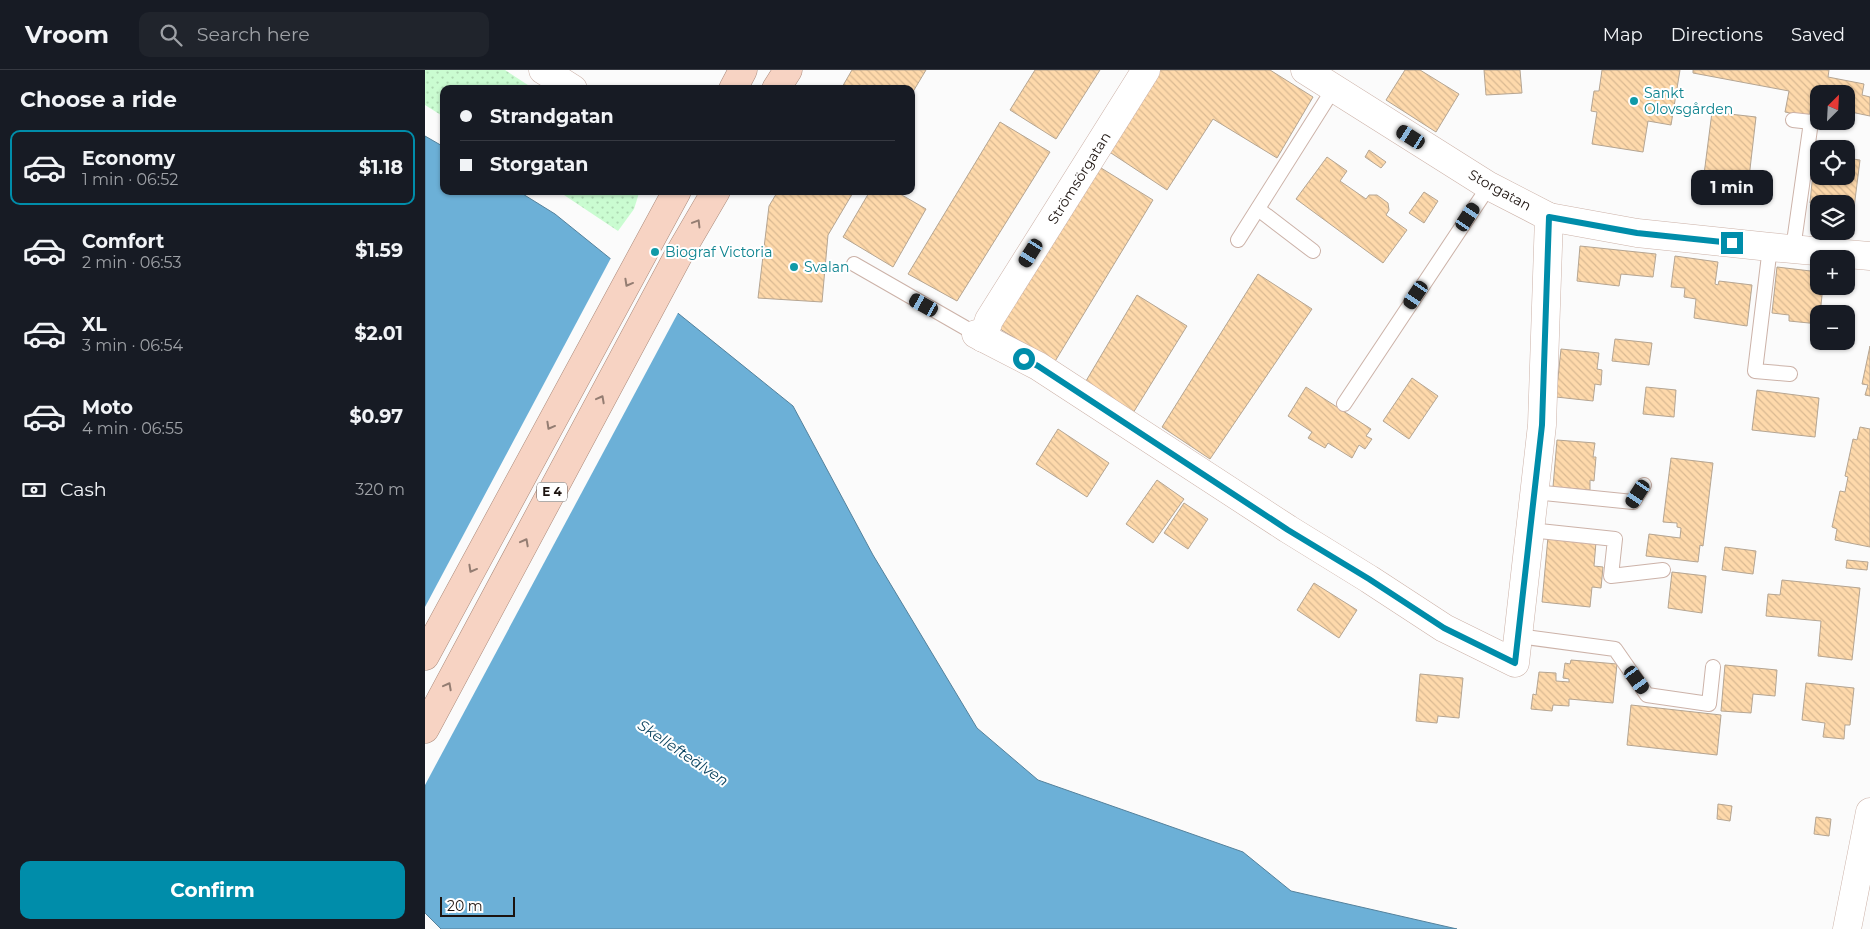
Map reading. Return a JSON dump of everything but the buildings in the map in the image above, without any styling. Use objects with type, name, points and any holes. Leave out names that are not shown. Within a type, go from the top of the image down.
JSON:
[{"type":"highway","points":[[735,85],[743,70]]},
{"type":"highway","points":[[779,85],[788,70]]},
{"type":"highway","name":"E 4","points":[[425,656],[675,195]]},
{"type":"highway","name":"E 4","points":[[425,729],[678,256],[714,195]]},
{"type":"street","points":[[543,70],[567,85]]},
{"type":"street","name":"Strömsörgatan","points":[[979,336],[1146,70]]},
{"type":"street","name":"Storgatan","points":[[1305,70],[1489,186],[1549,217],[1637,233],[1870,256]]},
{"type":"street","points":[[979,336],[1038,366],[1288,530],[1369,579],[1444,628],[1515,663],[1542,425],[1549,217]]},
{"type":"street","points":[[1847,929],[1870,812]]},
{"type":"lane","points":[[1238,240],[1334,88]]},
{"type":"lane","points":[[1790,374],[1755,371],[1811,122],[1793,120]]},
{"type":"lane","points":[[1344,404],[1489,186]]},
{"type":"lane","points":[[1258,209],[1313,251]]},
{"type":"lane","points":[[854,264],[979,336]]},
{"type":"lane","points":[[1534,492],[1633,502],[1644,485]]},
{"type":"lane","points":[[1530,530],[1615,539],[1611,576],[1663,570]]},
{"type":"lane","points":[[1518,636],[1615,649],[1647,694],[1709,704],[1713,667]]},
{"type":"green space","points":[[425,70],[505,70],[528,85],[440,85],[440,114],[425,105]]},
{"type":"green space","points":[[564,195],[638,195],[634,209],[618,231]]},
{"type":"water","name":"Skellefteälven","points":[[425,136],[440,145],[440,195],[524,195],[555,214],[793,406],[873,555],[977,728],[1038,780],[1243,852],[1291,891],[1457,929],[441,929],[425,913]]},
{"type":"pier","points":[[612,256],[679,311],[425,785],[425,607]]},
{"type":"place","name":"Sankt Olovsgården","points":[[1634,101]]},
{"type":"place","name":"Biograf Victoria","points":[[655,252]]},
{"type":"place","name":"Svalan","points":[[794,267]]},
{"type":"route","points":[[1024,359],[1038,366],[1288,530],[1369,579],[1444,628],[1515,663],[1542,425],[1549,217],[1637,233],[1732,243]]}]
